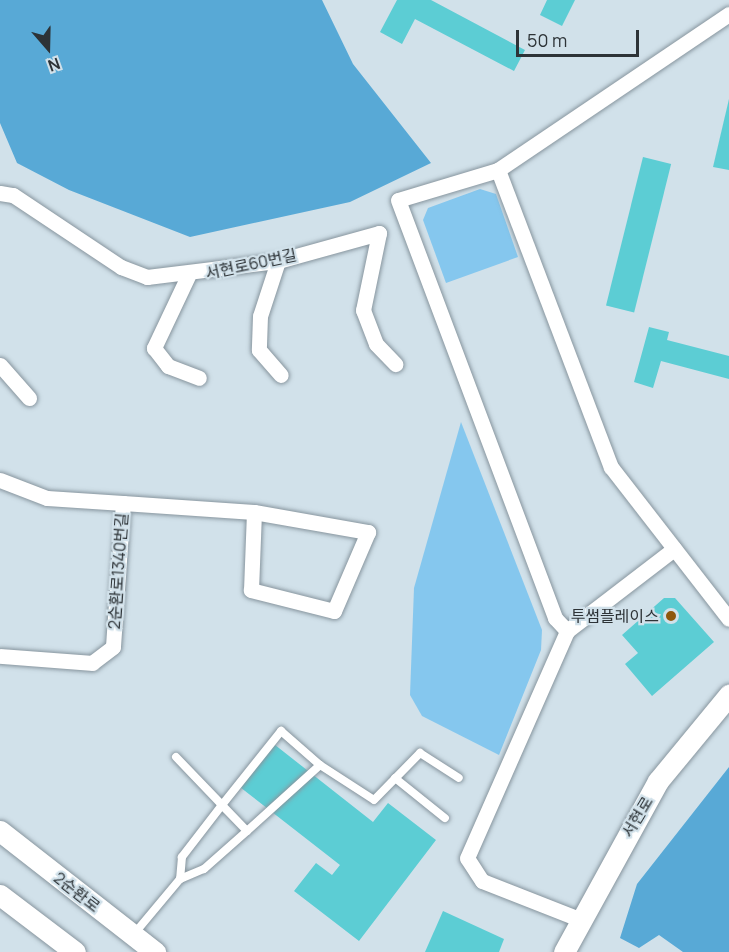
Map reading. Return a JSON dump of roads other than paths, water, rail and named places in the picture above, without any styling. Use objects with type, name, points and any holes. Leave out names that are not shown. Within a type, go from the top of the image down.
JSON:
[{"type":"street","points":[[567,631],[555,618],[398,200],[498,170],[729,14]]},
{"type":"street","points":[[498,170],[611,467],[729,619]]},
{"type":"street","name":"서현로60번길","points":[[0,193],[13,195],[121,267],[147,277],[188,276],[278,261],[379,233],[363,310],[376,344],[395,363]]},
{"type":"street","points":[[278,261],[260,316],[259,350],[281,375]]},
{"type":"street","points":[[188,276],[154,348],[168,366],[199,378]]},
{"type":"street","points":[[0,365],[29,398]]},
{"type":"street","name":"2순환로1340번길","points":[[0,480],[47,498],[123,503],[113,647],[92,663],[0,656]]},
{"type":"street","points":[[123,503],[254,512],[368,532],[334,611],[251,591],[254,512]]},
{"type":"street","points":[[579,919],[482,881],[467,858],[567,631],[674,549]]},
{"type":"street","name":"서현로","points":[[564,952],[579,919],[658,781],[729,695]]},
{"type":"street","name":"2순환로","points":[[0,831],[155,952]]},
{"type":"street","points":[[0,895],[75,952]]},
{"type":"lane","points":[[180,879],[182,857],[281,731],[320,765],[374,800],[420,753],[459,778]]},
{"type":"lane","points":[[176,757],[247,831]]},
{"type":"lane","points":[[133,935],[180,879],[204,869],[320,765]]},
{"type":"lane","points":[[395,778],[445,818]]},
{"type":"place","name":"투썸플레이스","points":[[671,616]]}]
